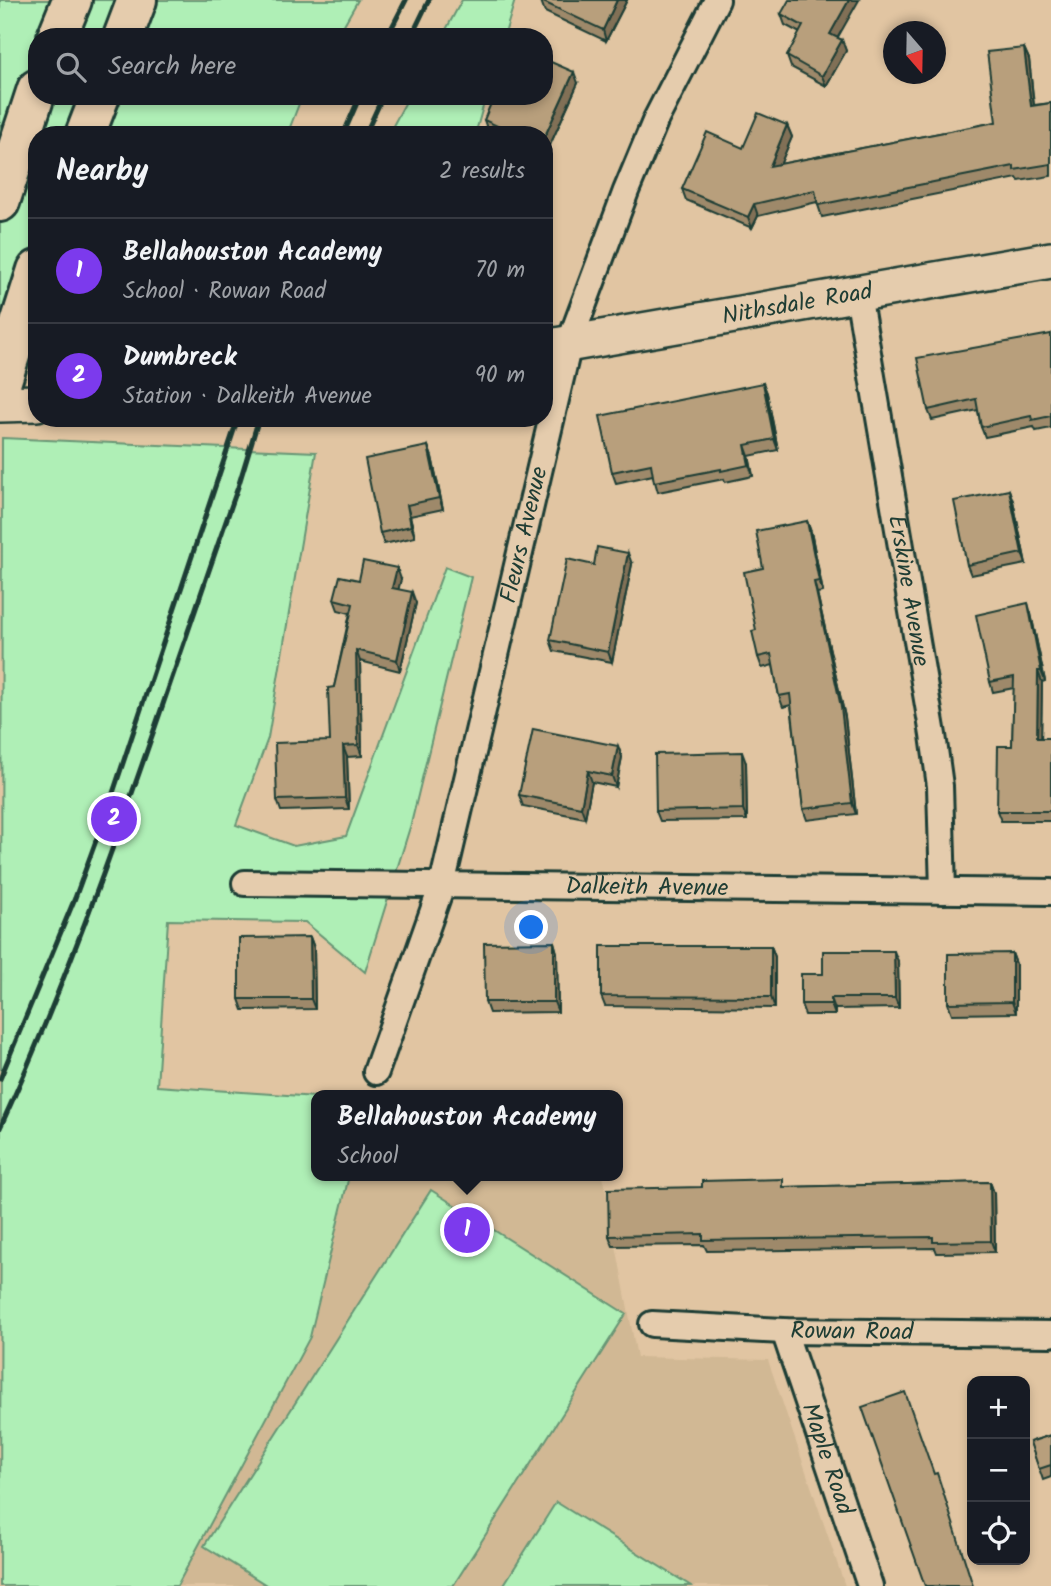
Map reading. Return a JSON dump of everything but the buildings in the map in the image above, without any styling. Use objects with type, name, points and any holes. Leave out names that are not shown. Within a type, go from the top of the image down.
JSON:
[{"type":"highway","points":[[61,28],[72,0]]},
{"type":"highway","points":[[126,28],[137,0]]},
{"type":"highway","points":[[0,202],[32,105]]},
{"type":"highway","points":[[88,126],[97,105]]},
{"type":"highway","points":[[0,387],[28,298]]},
{"type":"street","name":"Fleurs Avenue","points":[[556,346],[646,143],[717,0]]},
{"type":"street","name":"Nithsdale Road","points":[[556,346],[1051,260]]},
{"type":"street","name":"Erskine Avenue","points":[[858,294],[933,735],[940,786],[943,891]]},
{"type":"street","points":[[0,404],[28,403]]},
{"type":"street","name":"Fleurs Avenue","points":[[376,1072],[442,885],[539,427]]},
{"type":"street","name":"Dalkeith Avenue","points":[[245,883],[1051,892]]},
{"type":"street","name":"Rowan Road","points":[[652,1324],[784,1331],[1051,1334]]},
{"type":"street","name":"Maple Road","points":[[784,1331],[870,1586]]},
{"type":"shaded area","points":[[344,1181],[604,1181],[637,1357],[768,1360],[845,1586],[157,1586]]},
{"type":"green space","points":[[0,0],[358,0],[342,28],[28,28],[28,105],[299,105],[290,126],[28,126],[28,364],[0,365]]},
{"type":"green space","points":[[462,0],[515,0],[507,28],[447,28]]},
{"type":"green space","points":[[404,105],[483,105],[478,126],[393,126]]},
{"type":"green space","points":[[2,438],[316,452],[268,738],[236,825],[294,846],[346,836],[445,567],[471,577],[411,824],[365,972],[305,922],[168,920],[157,1086],[311,1097],[311,1181],[348,1181],[310,1337],[177,1586],[0,1586]]},
{"type":"green space","points":[[431,1190],[626,1314],[453,1586],[268,1586],[204,1546]]},
{"type":"green space","points":[[556,1502],[691,1586],[503,1586]]},
{"type":"railway","points":[[392,28],[406,0]]},
{"type":"railway","points":[[415,28],[429,0]]},
{"type":"railway","points":[[347,126],[356,105]]},
{"type":"railway","points":[[369,126],[379,105]]},
{"type":"railway","points":[[0,1079],[75,898],[109,805],[235,427]]},
{"type":"railway","points":[[0,1128],[67,970],[97,890],[238,487],[256,427]]},
{"type":"place","name":"Dumbreck","points":[[114,819]]},
{"type":"place","name":"Bellahouston Academy","points":[[467,1230]]}]
